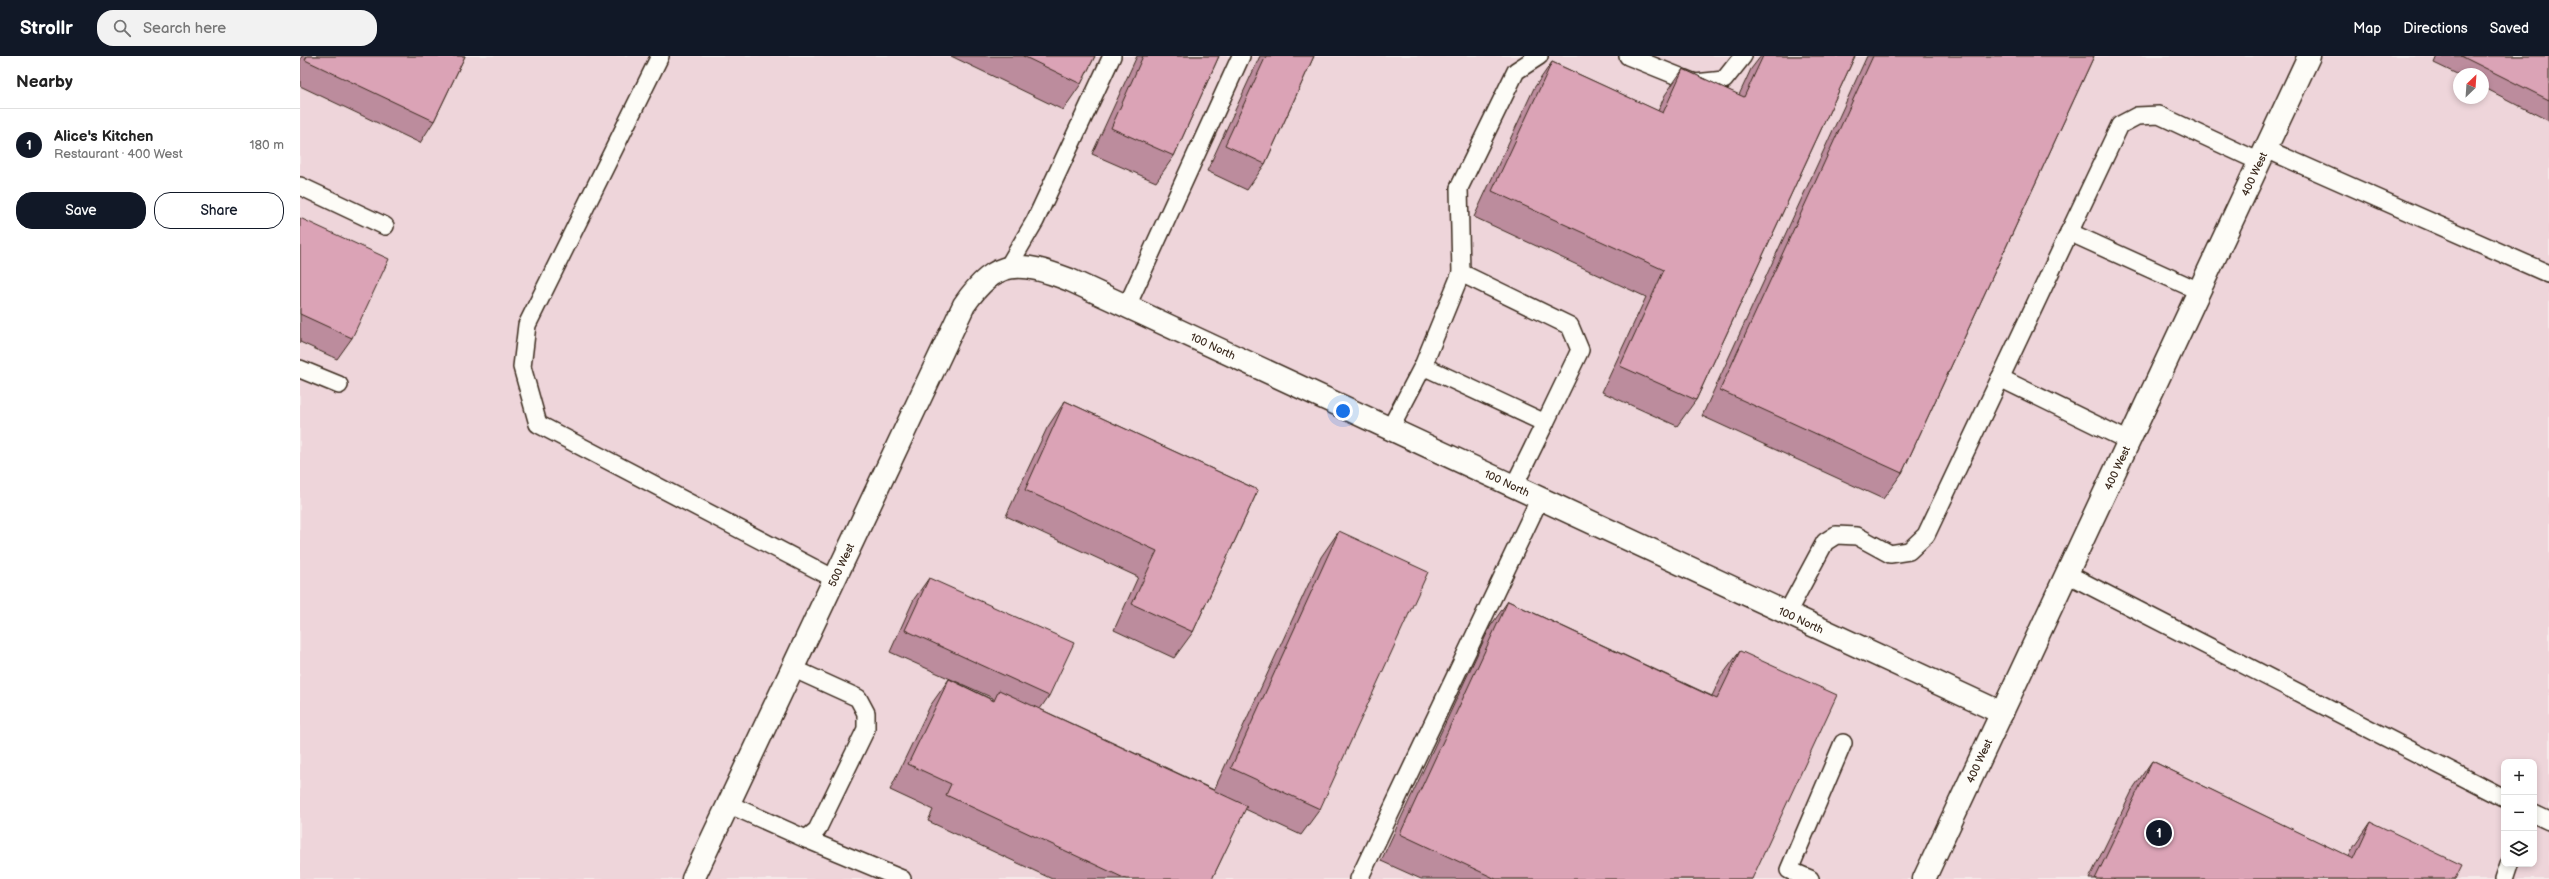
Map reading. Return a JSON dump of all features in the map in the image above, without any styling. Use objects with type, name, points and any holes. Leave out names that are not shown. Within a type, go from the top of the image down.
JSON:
[{"type":"street","name":"400 West","points":[[1924,879],[2309,56]]},
{"type":"street","name":"100 North","points":[[1008,267],[1029,266],[1049,272],[1127,306],[2002,713]]},
{"type":"street","name":"500 West","points":[[693,879],[964,305],[976,288],[990,274],[1008,267]]},
{"type":"lane","points":[[660,56],[527,325],[522,367],[538,424],[835,579]]},
{"type":"lane","points":[[1008,267],[1035,221],[1112,56]]},
{"type":"lane","points":[[1127,306],[1241,56]]},
{"type":"lane","points":[[1390,429],[1422,366],[1460,273],[1459,188],[1516,71],[1539,56]]},
{"type":"lane","points":[[1628,56],[1695,83],[1724,80],[1743,56]]},
{"type":"lane","points":[[1788,613],[1825,542],[1836,535],[1857,536],[1890,554],[1909,551],[1926,535],[2120,125],[2137,116],[2160,115],[2263,155],[2549,274]]},
{"type":"lane","points":[[300,186],[385,226]]},
{"type":"lane","points":[[2069,232],[2199,291]]},
{"type":"lane","points":[[1460,273],[1570,326],[1580,350],[1514,486]]},
{"type":"lane","points":[[1422,366],[1544,424]]},
{"type":"lane","points":[[300,368],[339,385]]},
{"type":"lane","points":[[2000,378],[2129,441]]},
{"type":"lane","points":[[1359,879],[1540,498]]},
{"type":"lane","points":[[2067,574],[2501,796]]},
{"type":"lane","points":[[792,668],[858,698],[866,713],[866,729],[817,830],[806,839]]},
{"type":"lane","points":[[1810,879],[1787,874],[1843,743]]},
{"type":"lane","points":[[728,804],[806,839],[902,879]]},
{"type":"lane","points":[[2537,815],[2549,821]]},
{"type":"lane","points":[[2504,879],[2508,867]]},
{"type":"shaded area","points":[[300,56],[2549,56],[2549,879],[300,879]]},
{"type":"building","points":[[307,56],[465,56],[434,121],[305,60]]},
{"type":"building","points":[[1023,56],[1095,56],[1081,84]]},
{"type":"building","points":[[1143,56],[1219,56],[1174,156],[1111,128]]},
{"type":"building","points":[[1266,56],[1314,56],[1265,164],[1225,145]]},
{"type":"building","points":[[1763,56],[1855,56],[1696,400],[1620,366],[1664,270],[1492,191],[1552,62],[1663,113],[1683,69],[1744,97]]},
{"type":"building","points":[[1873,56],[2094,56],[1902,473],[1720,390]]},
{"type":"building","points":[[2461,56],[2549,56],[2549,100],[2489,70],[2489,68],[2485,68]]},
{"type":"building","points":[[300,218],[389,259],[352,338],[300,314]]},
{"type":"building","points":[[1065,401],[1258,490],[1193,632],[1132,604],[1157,551],[1025,490]]},
{"type":"building","points":[[1339,531],[1428,572],[1320,809],[1231,768]]},
{"type":"building","points":[[929,578],[1074,643],[1049,696],[905,630]]},
{"type":"building","points":[[1508,601],[1717,699],[1740,651],[1837,695],[1752,879],[1496,879],[1400,834]]},
{"type":"building","points":[[949,679],[994,701],[999,690],[1247,806],[1212,879],[1126,879],[946,795],[951,784],[908,764]]},
{"type":"building","points":[[2152,761],[2354,859],[2371,822],[2462,865],[2455,879],[2095,879]]},
{"type":"place","name":"Alice's Kitchen","points":[[2159,833]]}]
